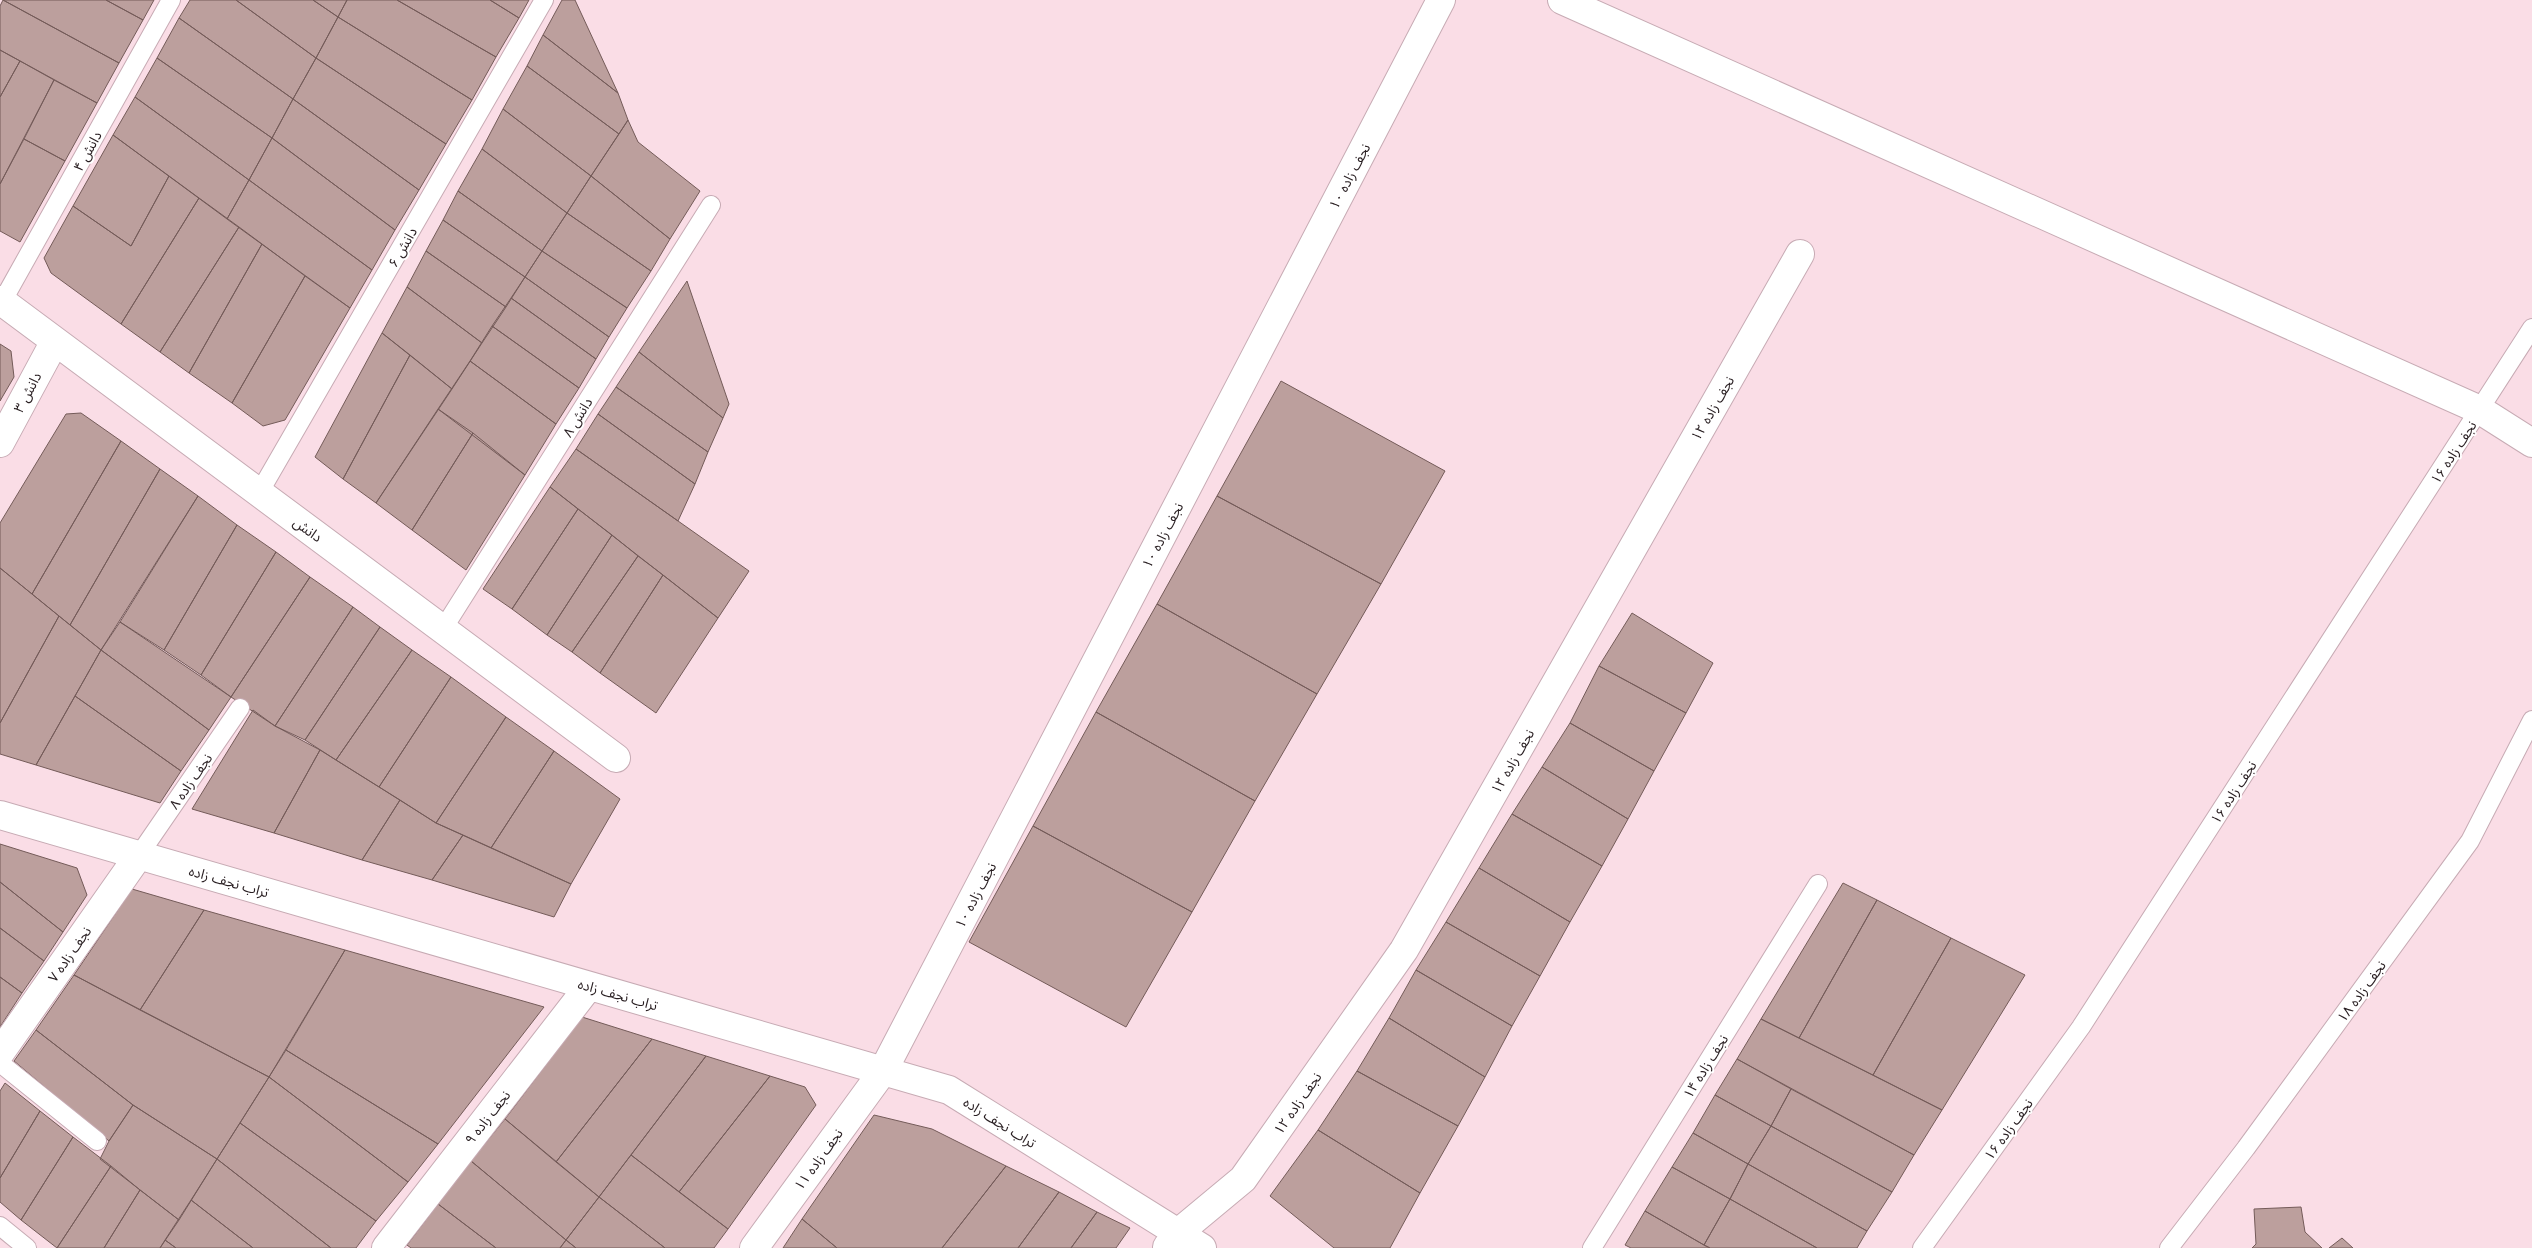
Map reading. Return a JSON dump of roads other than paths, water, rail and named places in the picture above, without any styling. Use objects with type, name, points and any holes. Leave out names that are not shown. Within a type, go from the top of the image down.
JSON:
[{"type":"street","name":"نجف زاده ۱۰","points":[[883,1071],[1441,0]]},
{"type":"street","points":[[1562,0],[2480,410],[2532,443]]},
{"type":"street","name":"نجف زاده ۱۲","points":[[1172,1240],[1244,1179],[1404,950],[1800,254]]},
{"type":"street","name":"دانش","points":[[1,301],[616,758]]},
{"type":"street","name":"دانش ۳","points":[[0,444],[55,341]]},
{"type":"street","name":"تراب نجف زاده","points":[[0,814],[949,1090],[1172,1240],[1202,1248]]},
{"type":"street","name":"نجف زاده ۷","points":[[0,1053],[139,855]]},
{"type":"street","name":"نجف زاده ۹","points":[[386,1248],[589,986]]},
{"type":"street","name":"نجف زاده ۱۱","points":[[754,1248],[883,1071]]},
{"type":"lane","name":"دانش ۴","points":[[1,301],[171,0]]},
{"type":"lane","name":"دانش ۶","points":[[259,493],[544,0]]},
{"type":"lane","name":"دانش ۸","points":[[443,629],[711,205]]},
{"type":"lane","name":"نجف زاده ۱۶","points":[[1922,1248],[2087,1019],[2532,328]]},
{"type":"lane","name":"نجف زاده ۸","points":[[139,855],[240,708]]},
{"type":"lane","name":"نجف زاده ۱۸","points":[[2169,1248],[2246,1148],[2470,841],[2532,720]]},
{"type":"lane","name":"نجف زاده ۱۴","points":[[1592,1248],[1818,884]]},
{"type":"lane","points":[[0,1063],[97,1141]]},
{"type":"lane","points":[[0,1226],[27,1248]]}]
